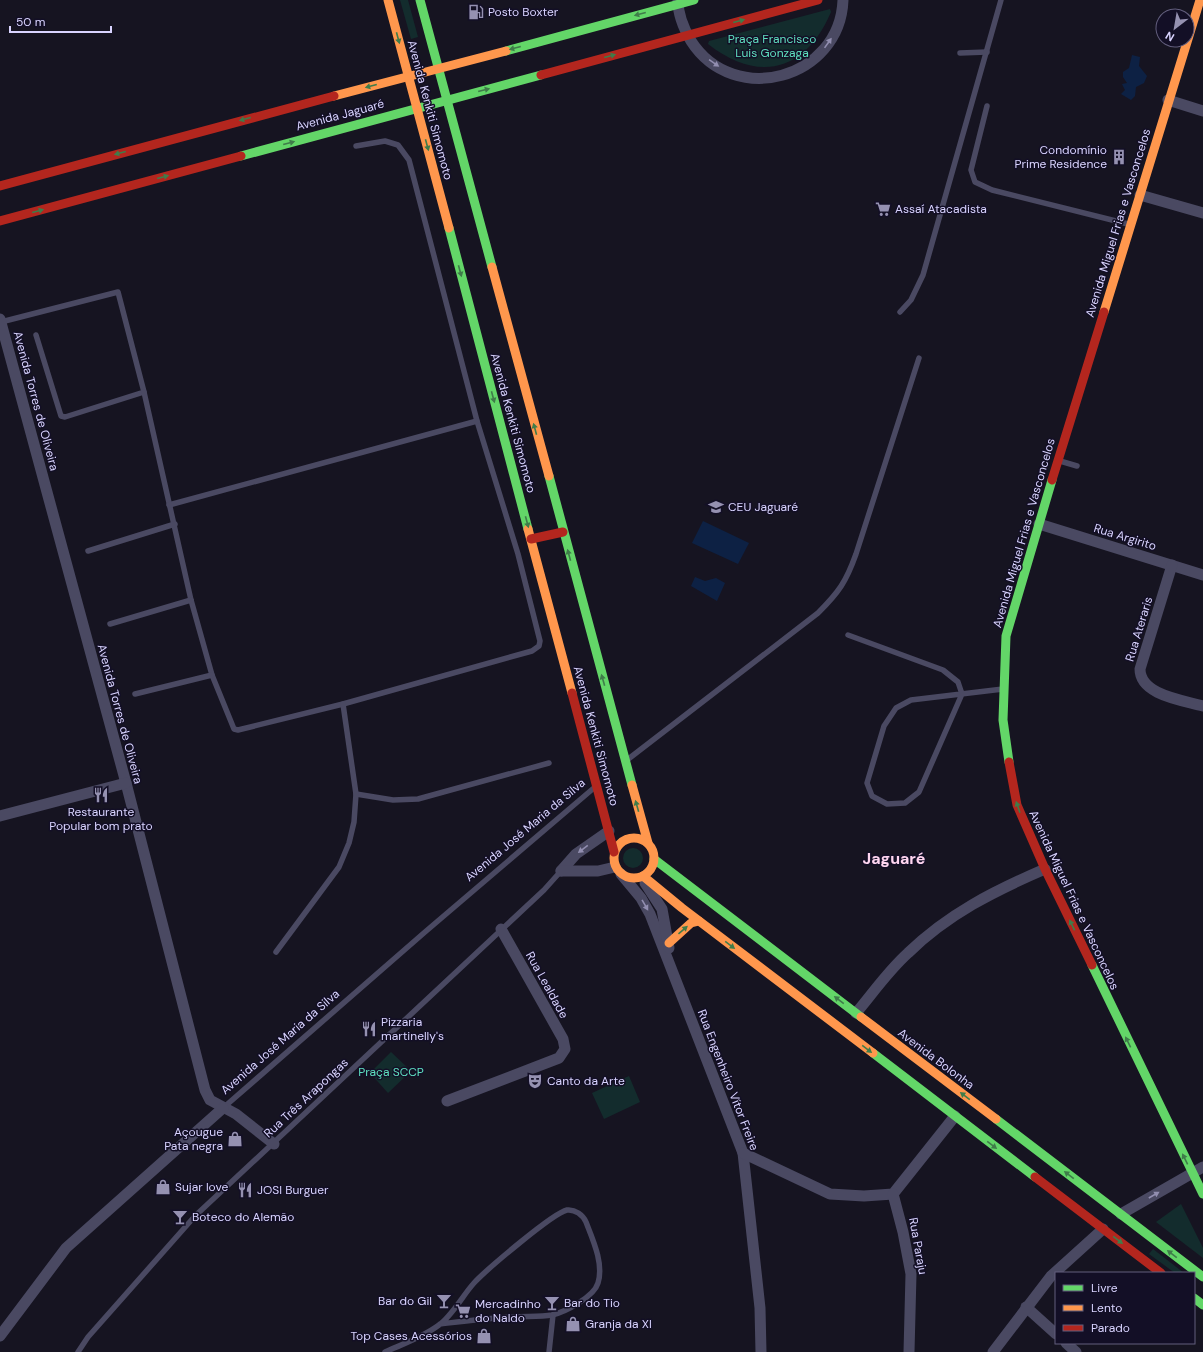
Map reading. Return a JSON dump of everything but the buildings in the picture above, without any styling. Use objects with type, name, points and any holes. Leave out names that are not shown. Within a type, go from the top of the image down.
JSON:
[{"type":"main road","name":"Avenida Kenkiti Simomoto","points":[[388,0],[614,852]]},
{"type":"main road","name":"Avenida Kenkiti Simomoto","points":[[420,0],[648,843]]},
{"type":"main road","name":"Avenida Jaguaré","points":[[0,186],[678,2],[694,0]]},
{"type":"main road","name":"Avenida Jaguaré","points":[[0,221],[818,0]]},
{"type":"main road","name":"Avenida Miguel Frias e Vasconcelos","points":[[1202,0],[1168,100],[1006,636],[1003,720],[1008,758],[1017,805],[1045,869],[1203,1194]]},
{"type":"main road","points":[[531,539],[563,532]]},
{"type":"main road","points":[[630,838],[643,840],[648,843],[653,852],[654,859],[650,871],[642,876],[632,878],[618,870],[614,852],[619,843],[630,838]]},
{"type":"main road","name":"Avenida Bolonha","points":[[654,859],[1203,1277]]},
{"type":"main road","points":[[642,876],[1160,1272]]},
{"type":"main road","points":[[669,943],[691,923],[699,921]]},
{"type":"main road","points":[[1195,1299],[1203,1305]]},
{"type":"street","points":[[678,2],[681,19],[695,47],[705,57],[728,72],[755,79],[783,76],[808,64],[828,46],[840,21],[844,0]]},
{"type":"street","points":[[1168,100],[1203,111]]},
{"type":"street","points":[[1140,195],[1203,213]]},
{"type":"street","name":"Avenida Torres de Oliveira","points":[[0,321],[126,783],[205,1090],[210,1100],[236,1114],[274,1144]]},
{"type":"street","name":"Rua Argirito","points":[[1039,524],[1203,575]]},
{"type":"street","name":"Rua Ateraris","points":[[1172,566],[1140,669],[1140,678],[1150,690],[1203,706]]},
{"type":"street","points":[[0,816],[126,783]]},
{"type":"street","points":[[561,872],[576,854],[608,830]]},
{"type":"street","points":[[856,1013],[907,954],[955,914],[1017,881],[1045,869]]},
{"type":"street","points":[[561,872],[618,870]]},
{"type":"street","name":"Rua Engenheiro Vítor Freire","points":[[618,870],[645,904],[743,1152],[760,1308],[761,1352]]},
{"type":"street","name":"Rua Engenheiro Vítor Freire","points":[[642,876],[662,908],[669,943],[669,963]]},
{"type":"street","name":"Rua Lealdade","points":[[447,1101],[559,1058],[564,1054],[565,1049],[563,1039],[501,929]]},
{"type":"street","name":"Avenida José Maria da Silva","points":[[0,1336],[66,1248],[223,1108]]},
{"type":"street","points":[[743,1152],[830,1194],[864,1196],[893,1194],[955,1116]]},
{"type":"street","points":[[1121,1214],[1203,1167]]},
{"type":"street","name":"Rua Paraju","points":[[893,1194],[903,1232],[911,1274],[909,1352]]},
{"type":"street","points":[[1055,1272],[1103,1228]]},
{"type":"street","points":[[993,1352],[1026,1307],[1055,1272]]},
{"type":"street","points":[[1026,1307],[1055,1333]]},
{"type":"street","points":[[1067,1344],[1076,1352]]},
{"type":"lane","points":[[900,312],[911,300],[923,275],[1001,0]]},
{"type":"lane","points":[[960,53],[987,52]]},
{"type":"lane","points":[[987,106],[971,170],[975,182],[992,190],[1131,225]]},
{"type":"lane","points":[[0,321],[118,292],[144,392],[191,600],[212,675],[233,727],[236,730],[343,704],[532,651],[539,646],[540,641],[518,554],[477,421],[409,160],[398,145],[385,141],[356,146]]},
{"type":"lane","points":[[36,335],[61,416],[65,417],[144,392]]},
{"type":"lane","points":[[625,761],[818,613],[839,592],[848,577],[856,554],[918,358]]},
{"type":"lane","points":[[170,505],[477,421]]},
{"type":"lane","points":[[1058,460],[1077,466]]},
{"type":"lane","points":[[88,551],[175,524]]},
{"type":"lane","points":[[110,624],[191,600]]},
{"type":"lane","points":[[848,635],[943,670],[958,682],[962,694],[919,792],[905,803],[887,804],[872,796],[867,783],[884,726],[896,708],[911,700],[962,694],[1004,689]]},
{"type":"lane","points":[[135,694],[212,675]]},
{"type":"lane","points":[[276,952],[339,867],[349,843],[354,822],[356,794],[343,704]]},
{"type":"lane","points":[[356,794],[393,800],[418,799],[549,763]]},
{"type":"lane","name":"Avenida José Maria da Silva","points":[[223,1108],[425,932],[597,786]]},
{"type":"lane","name":"Rua Três Arapongas","points":[[78,1352],[88,1337],[195,1216],[274,1144],[544,890],[561,872]]},
{"type":"lane","points":[[385,1352],[415,1339],[440,1324],[474,1283],[505,1254],[560,1213],[572,1210],[585,1219],[595,1244],[599,1265],[599,1282],[596,1289],[585,1300],[553,1315],[478,1319],[440,1324]]},
{"type":"lane","points":[[549,1352],[553,1315]]},
{"type":"green space","points":[[400,0],[408,0],[418,37],[411,39]]},
{"type":"green space","name":"Praça Francisco Luis Gonzaga","points":[[830,9],[831,12],[821,32],[808,48],[795,59],[779,65],[763,67],[745,64],[727,57],[708,44],[709,41]]},
{"type":"green space","points":[[633,848],[640,851],[643,858],[640,865],[633,868],[626,865],[623,858],[626,851]]},
{"type":"green space","name":"Praça SCCP","points":[[391,1052],[411,1071],[388,1093],[370,1073]]},
{"type":"green space","points":[[629,1076],[640,1102],[604,1119],[592,1093]]},
{"type":"green space","points":[[1181,1204],[1203,1248],[1203,1258],[1156,1222]]},
{"type":"green space","points":[[1153,1249],[1183,1272],[1174,1272],[1149,1254]]},
{"type":"water","points":[[1132,55],[1140,57],[1139,66],[1147,76],[1144,83],[1136,87],[1135,96],[1131,100],[1121,94],[1125,90],[1122,84],[1127,83],[1123,77],[1123,72],[1129,68]]},
{"type":"water","points":[[703,521],[749,543],[738,564],[692,543]]},
{"type":"water","points":[[695,577],[705,581],[716,578],[725,583],[717,601],[691,586]]},
{"type":"traffic: fast","points":[[420,0],[492,267]]},
{"type":"traffic: fast","points":[[506,51],[694,0]]},
{"type":"traffic: fast","points":[[241,156],[541,75]]},
{"type":"traffic: fast","points":[[449,228],[528,529]]},
{"type":"traffic: fast","points":[[549,476],[632,785]]},
{"type":"traffic: fast","points":[[1009,762],[1003,720],[1006,636],[1052,480]]},
{"type":"traffic: fast","points":[[654,859],[861,1017]]},
{"type":"traffic: fast","points":[[1092,965],[1203,1194]]},
{"type":"traffic: fast","points":[[873,1053],[1035,1177]]},
{"type":"traffic: fast","points":[[996,1119],[1203,1277]]},
{"type":"traffic: fast","points":[[1195,1299],[1203,1305]]},
{"type":"traffic: slow","points":[[388,0],[449,228]]},
{"type":"traffic: slow","points":[[1104,312],[1200,0]]},
{"type":"traffic: slow","points":[[334,96],[506,51]]},
{"type":"traffic: slow","points":[[492,267],[549,476]]},
{"type":"traffic: slow","points":[[528,529],[572,693]]},
{"type":"traffic: slow","points":[[632,785],[648,843]]},
{"type":"traffic: slow","points":[[638,838],[645,841],[651,847],[654,858],[653,866],[645,875],[638,878],[630,878],[623,875],[615,866],[614,854],[617,847],[626,839],[638,838]]},
{"type":"traffic: slow","points":[[643,876],[682,908],[873,1053]]},
{"type":"traffic: slow","points":[[669,943],[691,923],[699,921]]},
{"type":"traffic: slow","points":[[861,1017],[996,1119]]},
{"type":"traffic: jam","points":[[541,75],[818,0]]},
{"type":"traffic: jam","points":[[0,186],[334,96]]},
{"type":"traffic: jam","points":[[0,221],[241,156]]},
{"type":"traffic: jam","points":[[1052,480],[1104,312]]},
{"type":"traffic: jam","points":[[531,539],[563,532]]},
{"type":"traffic: jam","points":[[572,693],[614,852]]},
{"type":"traffic: jam","points":[[1009,762],[1017,805],[1045,869],[1092,965]]},
{"type":"traffic: jam","points":[[1035,1177],[1160,1272]]},
{"type":"place","name":"Posto Boxter","points":[[476,12]]},
{"type":"place","name":"Condomínio Prime Residence","points":[[1119,157]]},
{"type":"place","name":"Assaí Atacadista","points":[[883,209]]},
{"type":"place","name":"CEU Jaguaré","points":[[716,507]]},
{"type":"place","name":"Restaurante Popular bom prato","points":[[101,795]]},
{"type":"place","name":"Pizzaria martinelly's","points":[[369,1029]]},
{"type":"place","name":"Canto da Arte","points":[[535,1081]]},
{"type":"place","name":"Açougue Pata negra","points":[[235,1139]]},
{"type":"place","name":"Sujar love","points":[[163,1187]]},
{"type":"place","name":"JOSI Burguer","points":[[245,1190]]},
{"type":"place","name":"Boteco do Alemão","points":[[180,1217]]},
{"type":"place","name":"Bar do Gil","points":[[444,1301]]},
{"type":"place","name":"Bar do Tio","points":[[552,1303]]},
{"type":"place","name":"Mercadinho do Naldo","points":[[463,1311]]},
{"type":"place","name":"Granja da XI","points":[[573,1324]]},
{"type":"place","name":"Top Cases Acessórios","points":[[484,1336]]},
{"type":"district","name":"Jaguaré","points":[[894,858]]}]
